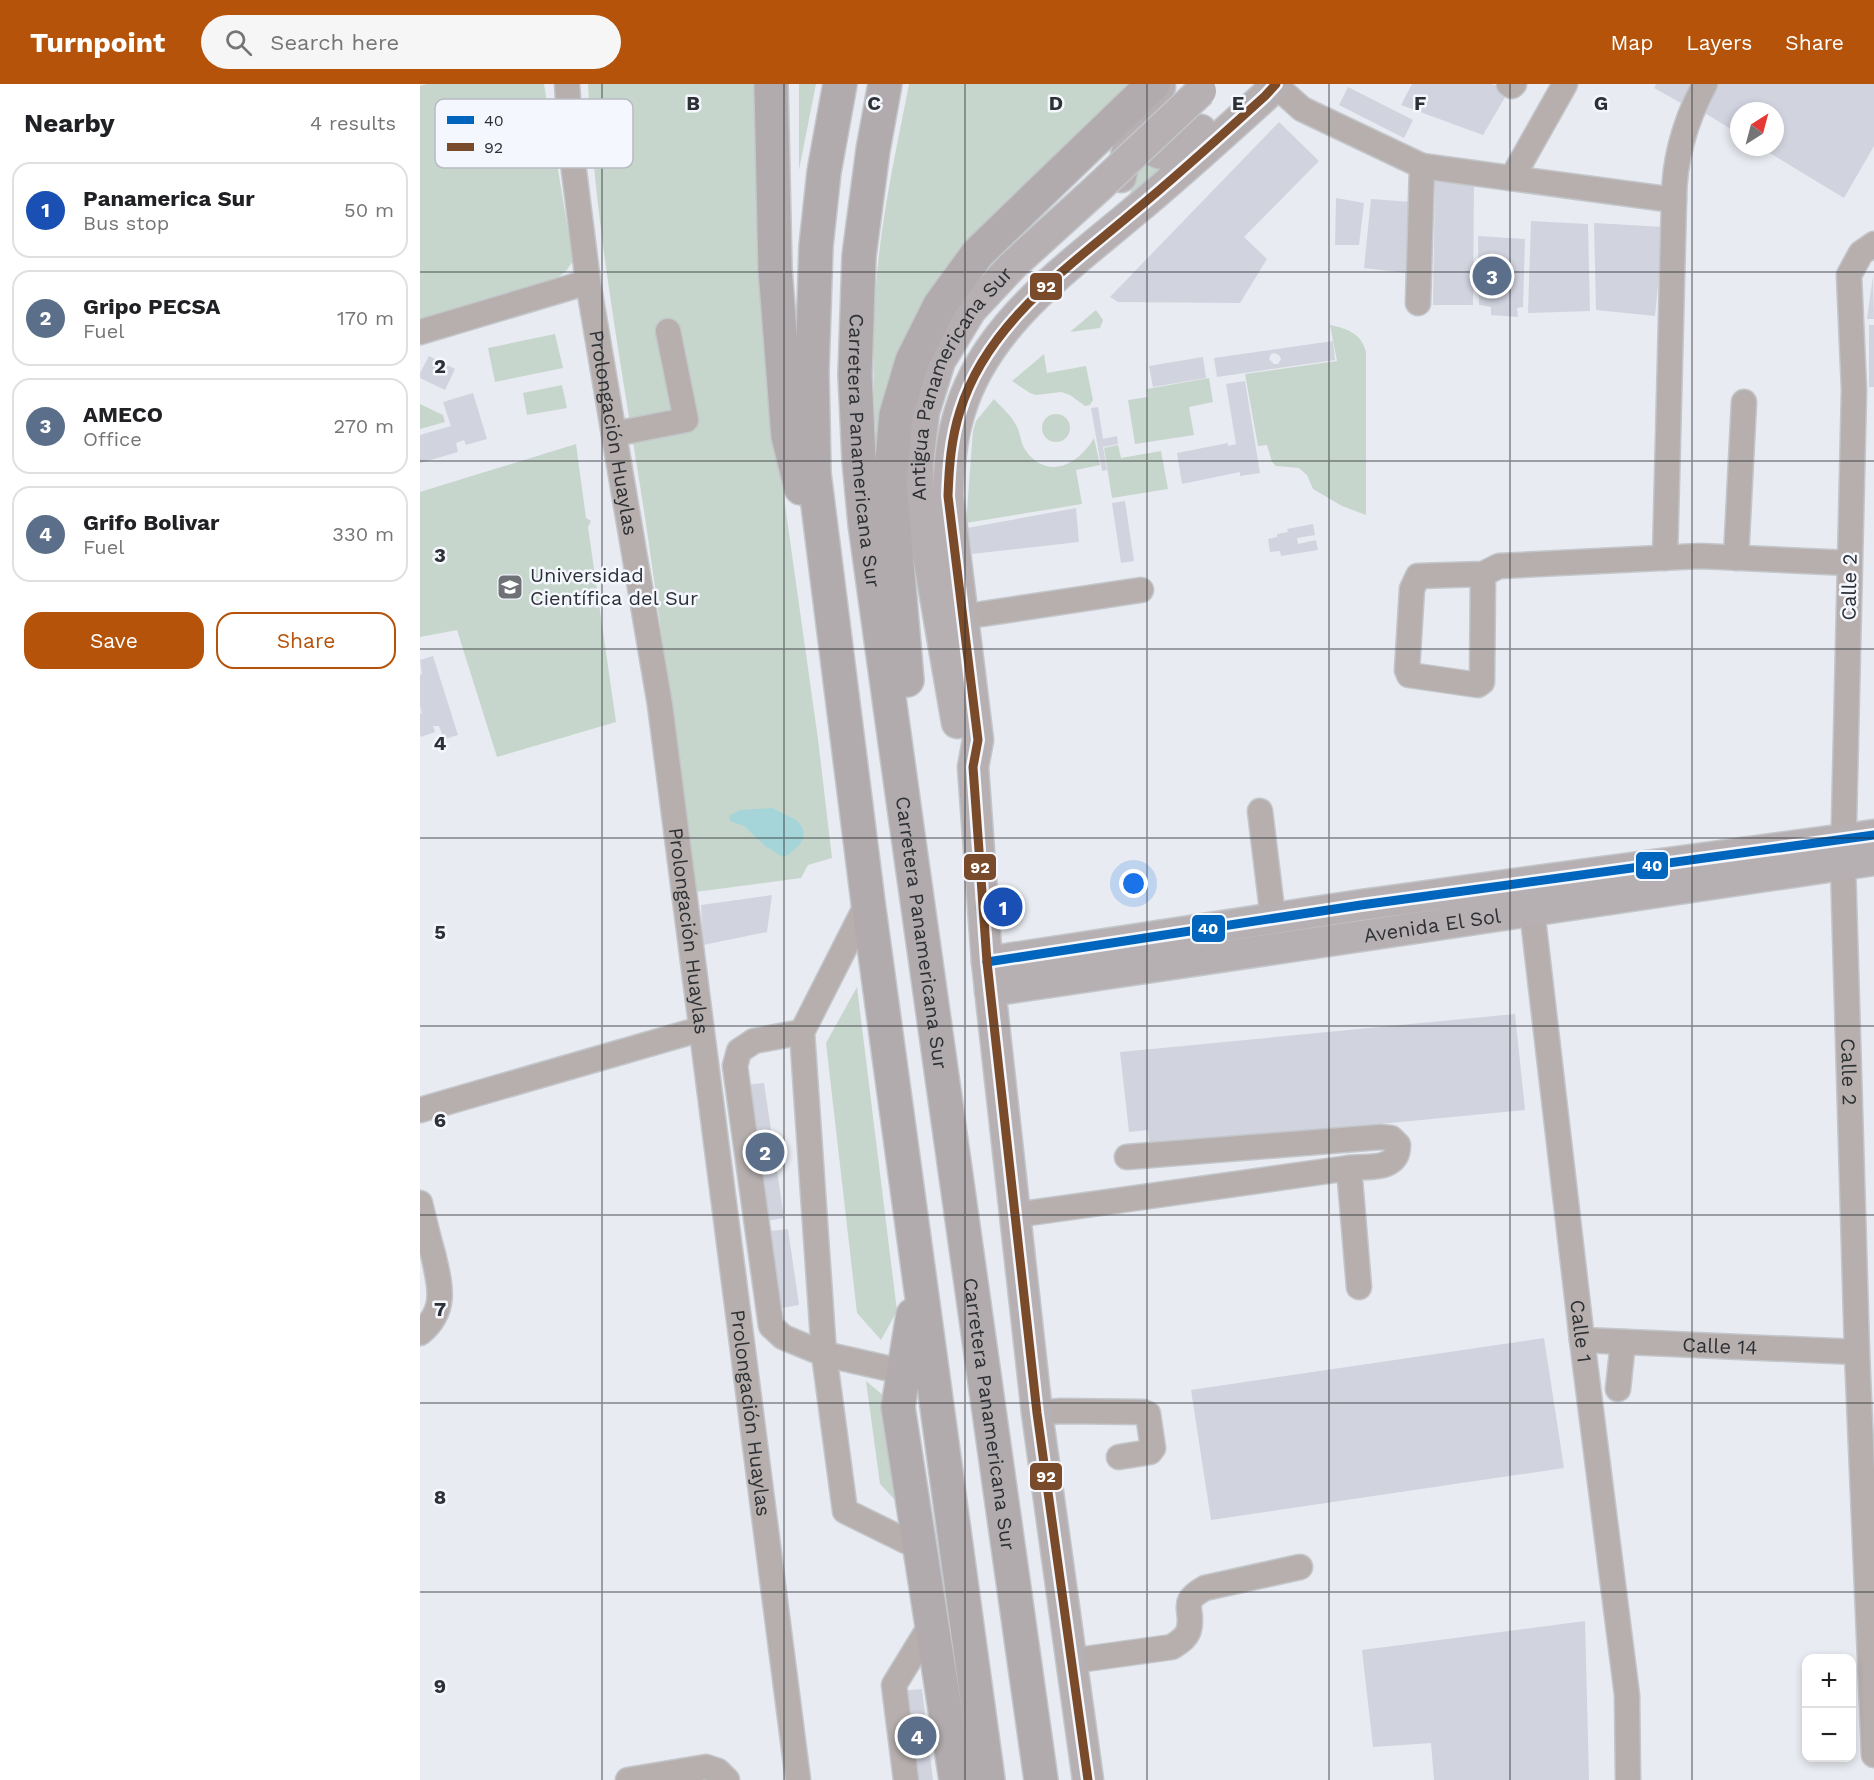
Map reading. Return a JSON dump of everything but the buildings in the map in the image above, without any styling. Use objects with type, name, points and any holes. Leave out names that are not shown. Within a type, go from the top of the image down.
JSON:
[{"type":"highway","points":[[771,84],[775,269],[787,425],[797,477],[822,539]]},
{"type":"highway","points":[[840,84],[821,200],[813,308],[814,473],[867,902],[988,1780]]},
{"type":"highway","name":"Carretera Panamericana Sur","points":[[885,84],[862,226],[856,315],[855,375],[859,460],[865,524],[1041,1780]]},
{"type":"highway","points":[[905,813],[909,703],[890,482],[893,438],[905,381],[919,343],[940,305],[978,253],[1153,84]]},
{"type":"highway","points":[[919,1281],[898,1407],[956,1780]]},
{"type":"main road","points":[[1101,239],[1115,202],[1130,138],[1162,84]]},
{"type":"main road","points":[[1141,116],[1141,135],[1150,149],[1164,154],[1173,154],[1266,84]]},
{"type":"main road","name":"Antigua Panamericana Sur","points":[[1088,1780],[1037,1413],[990,991],[974,767],[978,740],[948,496],[949,465],[960,411],[971,384],[1012,321],[1047,285],[1180,173],[1266,84]]},
{"type":"main road","name":"Antigua Panamericana Sur","points":[[974,767],[960,742],[919,503],[918,463],[924,412],[940,361],[970,310],[1013,265],[1205,87]]},
{"type":"main road","name":"Avenida El Sol","points":[[990,991],[1530,896],[1843,852],[1874,835]]},
{"type":"main road","name":"Avenida El Sol","points":[[1843,852],[1874,860]]},
{"type":"main road","name":"Avenida El Sol","points":[[987,962],[1273,918],[1530,896]]},
{"type":"street","name":"Prolongación Huaylas","points":[[567,84],[568,99]]},
{"type":"street","points":[[1266,84],[1302,109],[1422,166],[1674,200]]},
{"type":"street","points":[[1512,178],[1565,84]]},
{"type":"street","points":[[1665,558],[1674,178],[1691,111],[1705,84]]},
{"type":"street","points":[[1418,303],[1422,166]]},
{"type":"street","name":"Prolongación Huaylas","points":[[574,168],[588,282],[660,705],[798,1780]]},
{"type":"street","name":"Calle 2","points":[[1874,244],[1861,254],[1849,275],[1854,390],[1843,852],[1857,1352],[1867,1408],[1874,1755]]},
{"type":"street","points":[[420,332],[588,282]]},
{"type":"street","points":[[614,434],[686,420],[668,331]]},
{"type":"street","points":[[1736,558],[1744,402]]},
{"type":"street","points":[[1483,574],[1482,682],[1478,685],[1408,675],[1412,589],[1418,576],[1483,574],[1499,566],[1700,556],[1849,563]]},
{"type":"street","points":[[963,617],[1141,590]]},
{"type":"street","points":[[1260,811],[1273,918]]},
{"type":"street","name":"Calle 1","points":[[1530,896],[1582,1340],[1627,1695],[1628,1780]]},
{"type":"street","points":[[867,902],[802,1032],[824,1354],[845,1511],[920,1548]]},
{"type":"street","points":[[420,1110],[701,1029]]},
{"type":"street","points":[[802,1032],[754,1041],[739,1051],[735,1066],[771,1326],[783,1337],[824,1354],[904,1372]]},
{"type":"street","points":[[1015,1215],[1349,1167],[1387,1164],[1394,1161],[1398,1154],[1398,1145],[1391,1138],[1380,1137],[1127,1157]]},
{"type":"street","points":[[1349,1167],[1359,1287]]},
{"type":"street","points":[[420,1203],[441,1288],[439,1306],[430,1324],[420,1333]]},
{"type":"street","name":"Calle 14","points":[[1582,1340],[1857,1352]]},
{"type":"street","points":[[1618,1389],[1623,1342]]},
{"type":"street","points":[[1037,1413],[1091,1411],[1148,1414],[1153,1448],[1150,1452],[1119,1458]]},
{"type":"street","points":[[1071,1661],[1172,1647],[1183,1639],[1189,1629],[1188,1606],[1194,1594],[1205,1588],[1300,1567]]},
{"type":"street","points":[[906,1780],[894,1685],[932,1623]]},
{"type":"street","points":[[628,1780],[706,1767],[718,1772],[727,1780]]},
{"type":"shaded area","points":[[427,84],[544,84],[546,99],[435,99],[435,168],[558,168],[573,261],[566,271],[554,281],[420,321],[420,86]]},
{"type":"shaded area","points":[[588,84],[754,84],[754,125],[767,306],[785,505],[818,739],[832,858],[808,865],[801,878],[695,892],[653,570],[611,305],[595,168],[633,168],[633,99],[589,99]]},
{"type":"shaded area","points":[[799,84],[816,84],[799,170]]},
{"type":"shaded area","points":[[909,84],[1132,84],[985,231],[878,473],[874,380],[876,286],[885,210]]},
{"type":"shaded area","points":[[1143,159],[1160,171],[1131,195],[1130,193]]},
{"type":"shaded area","points":[[1096,310],[1103,320],[1100,328],[1070,332]]},
{"type":"shaded area","points":[[1330,325],[1343,328],[1357,336],[1366,352],[1366,515],[1342,506],[1313,489],[1307,475],[1299,468],[1276,466],[1272,462],[1267,445],[1258,446],[1245,374],[1337,361]]},
{"type":"shaded area","points":[[555,334],[563,368],[495,382],[488,348]]},
{"type":"shaded area","points":[[1044,354],[1047,373],[1086,366],[1093,400],[1090,405],[1085,406],[1070,395],[1061,392],[1036,395],[1012,381]]},
{"type":"shaded area","points":[[1209,378],[1213,402],[1189,407],[1194,435],[1135,444],[1128,400],[1148,397],[1147,389]]},
{"type":"shaded area","points":[[562,385],[567,408],[527,415],[523,393]]},
{"type":"shaded area","points":[[994,399],[1014,421],[1026,451],[1044,465],[1063,466],[1080,455],[1094,438],[1100,465],[1076,470],[1082,504],[966,523],[973,431],[976,421]]},
{"type":"shaded area","points":[[420,404],[443,415],[445,422],[420,429]]},
{"type":"shaded area","points":[[1056,414],[1066,418],[1070,428],[1066,438],[1056,442],[1046,438],[1042,428],[1046,418]]},
{"type":"shaded area","points":[[576,444],[586,518],[591,521],[588,527],[616,722],[497,757],[457,630],[420,637],[420,492]]},
{"type":"shaded area","points":[[1118,445],[1121,458],[1161,451],[1168,489],[1112,498],[1104,448]]},
{"type":"shaded area","points":[[857,987],[897,1311],[881,1340],[857,1313],[826,1043]]},
{"type":"shaded area","points":[[866,1381],[890,1401],[909,1515],[880,1484]]},
{"type":"water","points":[[773,808],[797,821],[803,828],[803,839],[797,848],[783,857],[765,846],[744,826],[730,821],[729,816],[740,810]]},
{"type":"transit line","name":"92","points":[[1088,1780],[1037,1413],[987,962],[973,767],[978,740],[948,496],[951,453],[960,411],[972,380],[1008,325],[1055,278],[1182,171],[1276,84]]},
{"type":"transit line","name":"40","points":[[987,962],[1361,905],[1874,835]]},
{"type":"place","name":"AMECO","points":[[1492,276]]},
{"type":"place","name":"Universidad Científica del Sur","points":[[510,587]]},
{"type":"place","name":"Panamerica Sur","points":[[1003,907]]},
{"type":"place","name":"Gripo PECSA","points":[[765,1152]]},
{"type":"place","name":"Grifo Bolivar","points":[[917,1736]]}]
